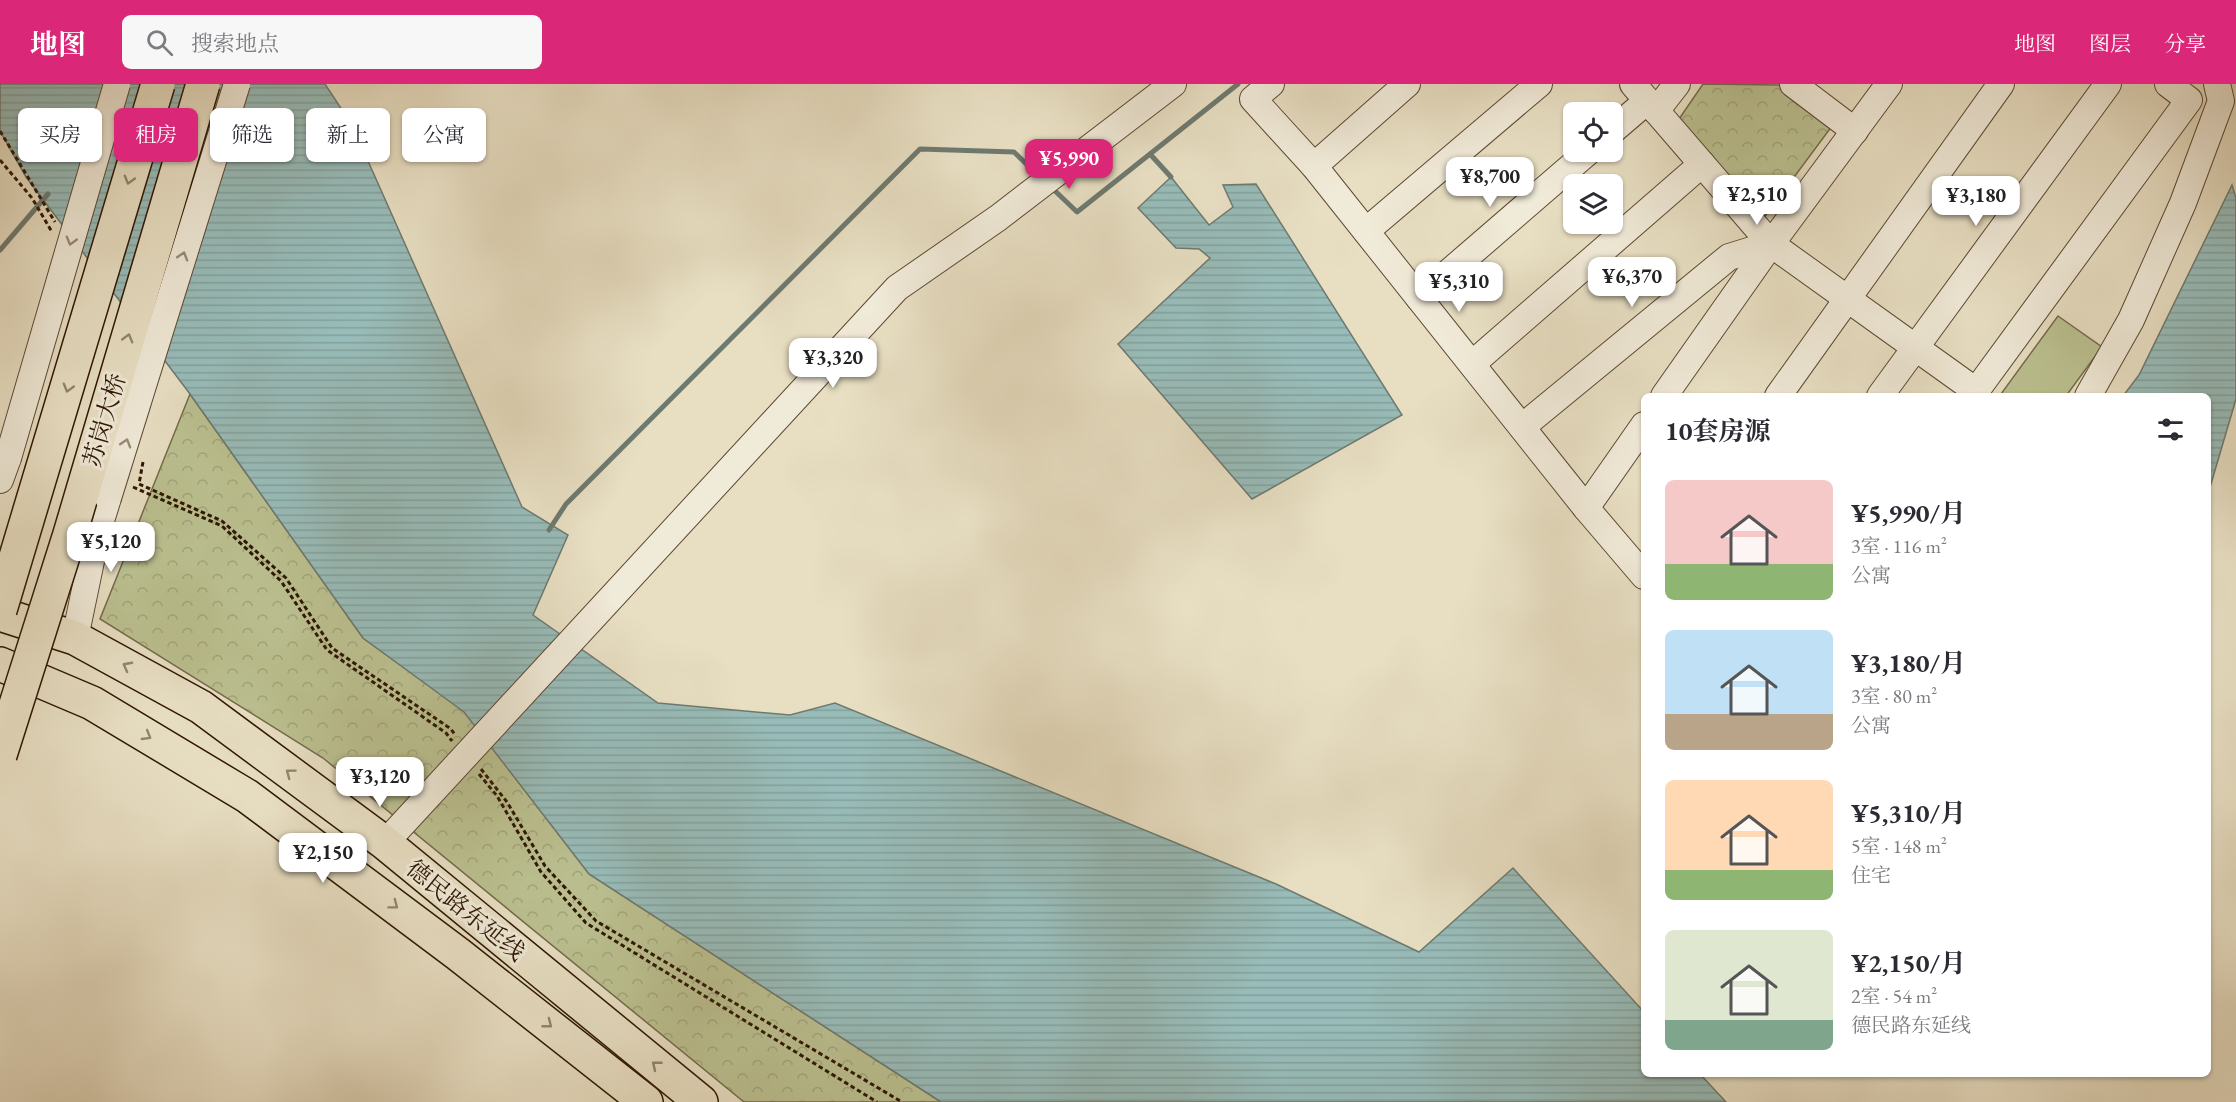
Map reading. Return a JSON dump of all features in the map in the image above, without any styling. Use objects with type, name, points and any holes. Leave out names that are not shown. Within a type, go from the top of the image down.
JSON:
[{"type":"main road","name":"苏岗大桥","points":[[0,612],[158,84]]},
{"type":"main road","name":"苏岗大桥","points":[[0,755],[70,534],[203,84]]},
{"type":"main road","name":"德民路东延线","points":[[0,612],[75,638],[201,706],[385,843],[701,1102]]},
{"type":"main road","name":"德民路东延线","points":[[0,664],[92,703],[248,796],[458,954],[646,1102]]},
{"type":"street","points":[[4,469],[117,84]]},
{"type":"street","points":[[75,638],[96,537],[237,84]]},
{"type":"street","points":[[385,843],[897,288],[998,218],[1173,84]]},
{"type":"street","points":[[1271,84],[1253,99],[1314,166],[1586,508],[1641,572]]},
{"type":"street","points":[[1314,166],[1407,84]]},
{"type":"street","points":[[1366,231],[1539,84]]},
{"type":"street","points":[[1623,120],[1645,99],[1677,84]]},
{"type":"street","points":[[1793,84],[1855,131]]},
{"type":"street","points":[[1666,393],[1771,244],[1890,84]]},
{"type":"street","points":[[1780,393],[2001,84]]},
{"type":"street","points":[[1882,393],[2108,84]]},
{"type":"street","points":[[2168,84],[2189,100]]},
{"type":"street","points":[[1645,99],[1771,244],[1915,347],[1974,393],[2189,100],[2219,92]]},
{"type":"street","points":[[2090,393],[2131,320],[2183,203],[2219,92]]},
{"type":"street","points":[[1419,298],[1576,162]]},
{"type":"street","points":[[1472,364],[1702,164]]},
{"type":"street","points":[[1522,427],[1729,257],[1771,244]]},
{"type":"street","points":[[1586,508],[1641,429]]},
{"type":"path","points":[[0,131],[60,231]]},
{"type":"path","points":[[0,160],[32,198],[56,237]]},
{"type":"path","points":[[140,455],[133,488],[222,526],[281,581],[327,650],[446,733],[507,802],[545,866],[596,921],[902,1102]]},
{"type":"path","points":[[143,462],[139,484],[222,520],[286,578],[332,648],[451,729],[497,796],[541,872],[586,923],[877,1102]]},
{"type":"green space","points":[[1703,84],[1779,85],[1835,122],[1763,219],[1677,122]]},
{"type":"green space","points":[[2058,316],[2102,347],[2068,393],[2002,393]]},
{"type":"green space","points":[[190,394],[363,638],[464,711],[589,874],[941,1102],[744,1102],[323,758],[100,619]]},
{"type":"water","points":[[0,84],[325,84],[341,108],[306,108],[306,162],[368,162],[522,507],[568,535],[533,615],[658,703],[790,715],[835,703],[1276,884],[1419,952],[1513,868],[1641,1009],[1641,1077],[1703,1077],[1726,1102],[941,1102],[589,874],[464,712],[363,638],[190,394],[26,177],[0,131]]},
{"type":"water","points":[[1171,177],[1209,225],[1233,207],[1223,185],[1256,184],[1402,415],[1252,499],[1118,344],[1210,258],[1199,249],[1176,248],[1138,208]]},
{"type":"water","points":[[2232,185],[2236,198],[2236,399],[2211,484],[2211,393],[2125,393],[2139,375]]},
{"type":"waterway","points":[[1051,187],[1077,212],[1238,84]]},
{"type":"waterway","points":[[549,530],[566,504],[920,149],[1014,152],[1040,177]]},
{"type":"waterway","points":[[1150,154],[1171,177]]},
{"type":"waterway","points":[[0,250],[48,194]]}]
